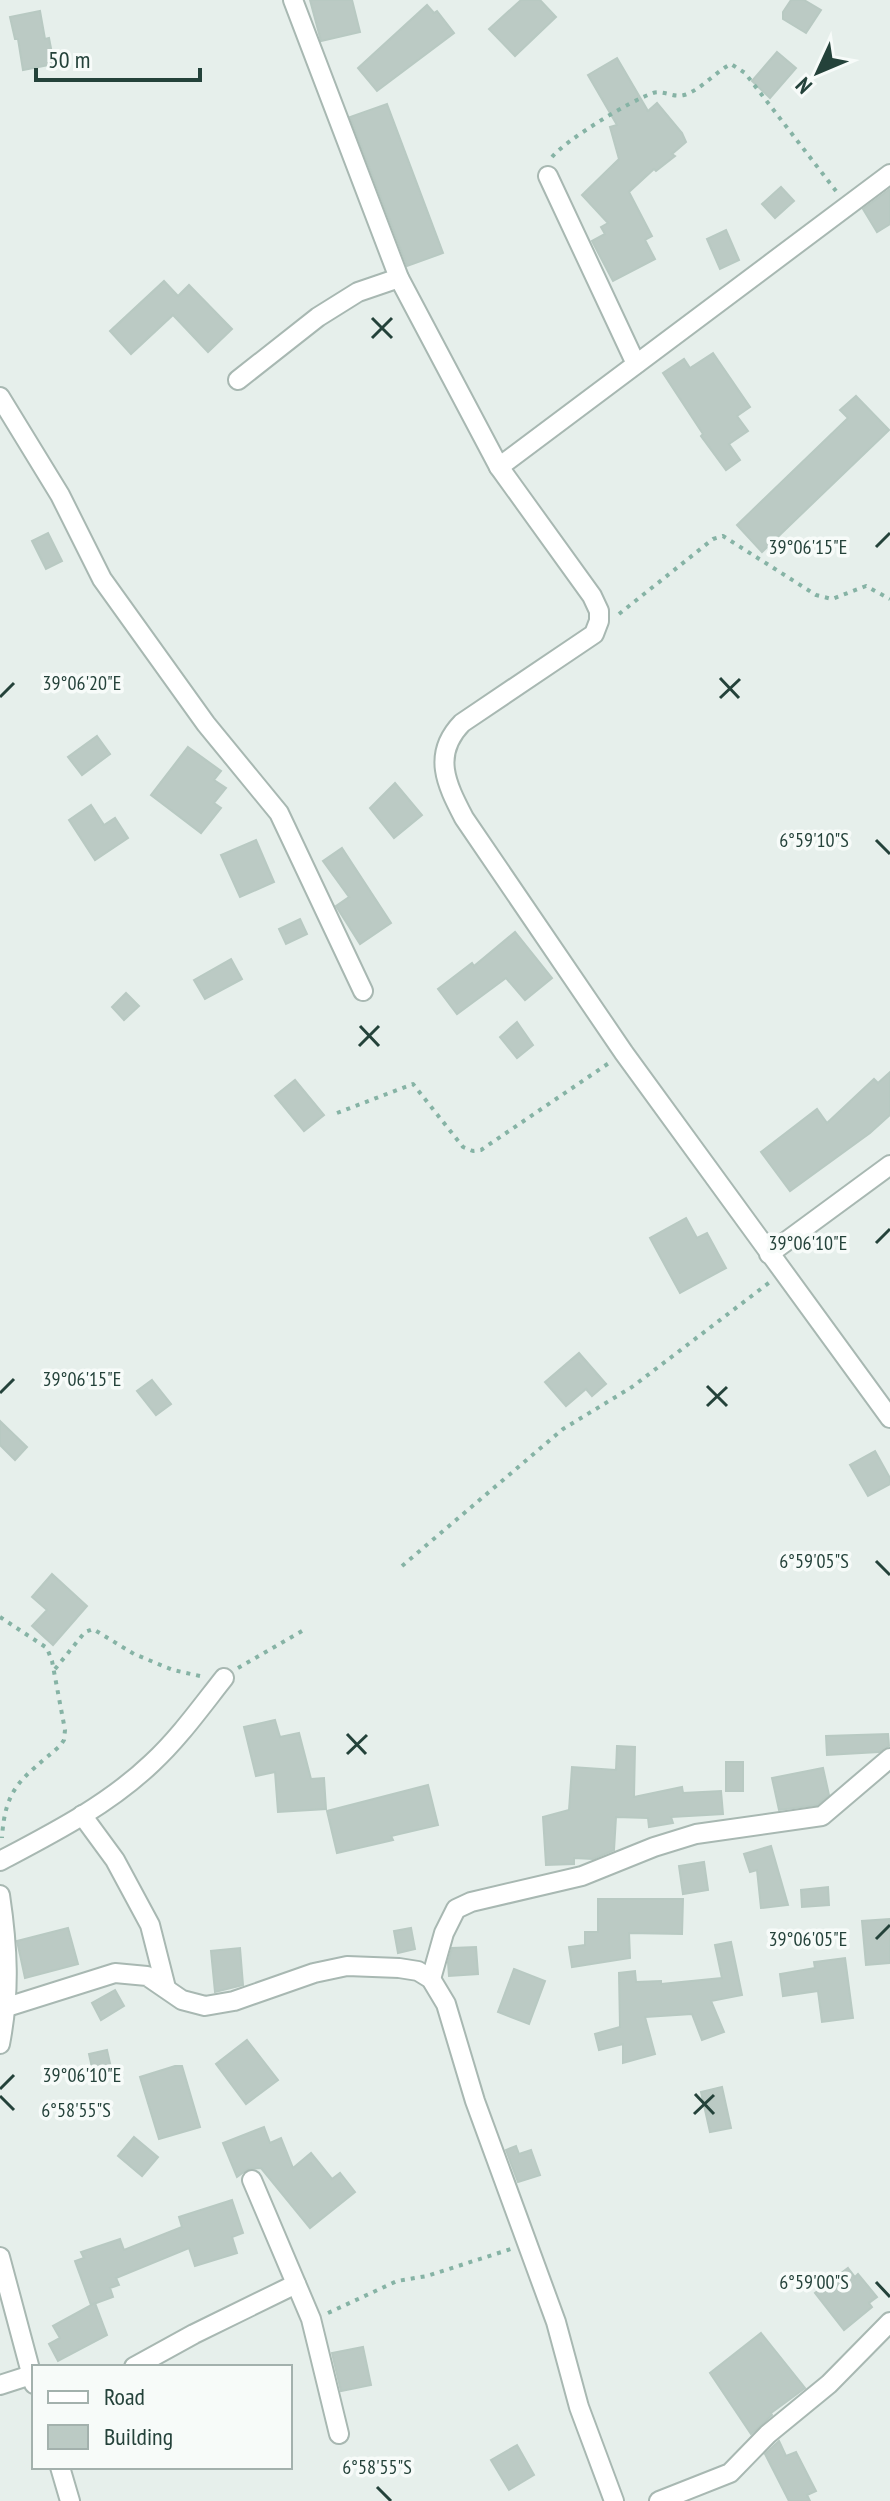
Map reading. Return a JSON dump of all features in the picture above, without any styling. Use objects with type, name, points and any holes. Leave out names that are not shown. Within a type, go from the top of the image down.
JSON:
[{"type":"street","points":[[293,0],[399,278],[499,467],[592,596],[599,611],[594,634],[453,732],[445,759],[445,780],[464,818],[505,881],[624,1053],[890,1418]]},
{"type":"street","points":[[499,467],[890,174]]},
{"type":"street","points":[[548,176],[636,364]]},
{"type":"street","points":[[238,380],[318,317],[358,292],[399,278]]},
{"type":"street","points":[[0,397],[60,495],[102,579],[206,724],[279,813],[363,991]]},
{"type":"street","points":[[769,1254],[890,1165]]},
{"type":"street","points":[[0,1861],[115,1795],[152,1763],[184,1729],[224,1678]]},
{"type":"street","points":[[431,1979],[444,1933],[456,1909],[471,1902],[582,1876],[696,1834],[822,1816],[890,1758]]},
{"type":"street","points":[[82,1815],[115,1860],[150,1925],[166,1988]]},
{"type":"street","points":[[0,1895],[8,1945],[7,2007],[0,2044]]},
{"type":"street","points":[[7,2007],[115,1973],[147,1976],[182,2000],[205,2006],[234,2001],[314,1973],[347,1966],[399,1968],[418,1971],[431,1979],[446,2004],[475,2101],[529,2243],[556,2322],[579,2407],[614,2501]]},
{"type":"street","points":[[252,2180],[311,2319],[339,2434]]},
{"type":"street","points":[[0,2257],[32,2375]]},
{"type":"street","points":[[138,2365],[296,2284]]},
{"type":"street","points":[[659,2501],[730,2473],[768,2434],[845,2369],[890,2322]]},
{"type":"street","points":[[0,2385],[32,2379]]},
{"type":"street","points":[[61,2469],[70,2501]]},
{"type":"path","points":[[548,176],[548,163],[553,154],[587,130],[656,92],[675,97],[687,94],[731,64],[745,73],[848,206]]},
{"type":"path","points":[[594,634],[713,539],[723,536],[816,595],[832,599],[866,586],[890,599]]},
{"type":"path","points":[[337,1113],[413,1084],[463,1147],[481,1150],[624,1053]]},
{"type":"path","points":[[402,1566],[563,1429],[632,1387],[782,1272]]},
{"type":"path","points":[[0,1617],[47,1648],[54,1670],[64,1740],[11,1793],[3,1811],[0,1861]]},
{"type":"path","points":[[54,1670],[85,1632],[93,1629],[134,1654],[173,1670],[224,1678],[302,1631]]},
{"type":"path","points":[[311,2319],[397,2281],[427,2276],[529,2243]]},
{"type":"building","points":[[310,0],[352,0],[360,32],[321,41]]},
{"type":"building","points":[[521,0],[540,0],[556,17],[515,56],[489,29]]},
{"type":"building","points":[[791,0],[804,0],[821,10],[806,33],[783,19],[783,12]]},
{"type":"building","points":[[427,5],[434,13],[437,11],[454,33],[377,91],[358,68]]},
{"type":"building","points":[[40,11],[54,64],[23,70],[18,39],[15,39],[10,17]]},
{"type":"building","points":[[777,52],[796,68],[770,98],[752,81]]},
{"type":"building","points":[[617,58],[648,111],[657,103],[686,142],[672,154],[675,156],[656,171],[654,169],[629,192],[652,236],[645,240],[655,259],[613,281],[592,241],[605,234],[601,227],[608,223],[582,195],[619,159],[610,127],[617,125],[588,75]]},
{"type":"building","points":[[387,104],[443,253],[407,266],[350,117]]},
{"type":"building","points":[[781,187],[794,201],[775,218],[762,204]]},
{"type":"building","points":[[890,189],[890,224],[877,232],[863,209]]},
{"type":"building","points":[[726,230],[739,260],[720,269],[707,239]]},
{"type":"building","points":[[164,281],[178,296],[189,285],[232,329],[208,352],[173,315],[131,354],[110,331]]},
{"type":"building","points":[[713,353],[750,407],[737,416],[748,431],[729,444],[740,460],[726,470],[701,436],[703,434],[663,373],[684,359],[690,368]]},
{"type":"building","points":[[856,396],[889,430],[762,552],[737,525],[848,418],[840,410]]},
{"type":"building","points":[[48,533],[62,561],[46,569],[32,541]]},
{"type":"building","points":[[97,736],[110,754],[82,775],[68,757]]},
{"type":"building","points":[[188,747],[221,771],[214,780],[226,788],[214,803],[221,808],[201,833],[151,795]]},
{"type":"building","points":[[395,783],[422,815],[394,838],[370,808]]},
{"type":"building","points":[[91,805],[104,825],[115,818],[128,838],[95,860],[69,820]]},
{"type":"building","points":[[256,840],[274,882],[240,897],[221,855]]},
{"type":"building","points":[[342,848],[391,923],[360,944],[336,906],[349,897],[323,861]]},
{"type":"building","points":[[300,919],[307,934],[286,944],[279,929]]},
{"type":"building","points":[[515,932],[552,978],[525,1000],[506,978],[457,1014],[438,989],[472,963],[474,966]]},
{"type":"building","points":[[231,959],[242,979],[205,999],[194,980]]},
{"type":"building","points":[[126,993],[139,1006],[124,1020],[112,1007]]},
{"type":"building","points":[[517,1022],[533,1045],[517,1058],[500,1037]]},
{"type":"building","points":[[890,1072],[890,1115],[790,1191],[761,1152],[817,1109],[827,1123],[874,1079],[878,1083]]},
{"type":"building","points":[[295,1080],[324,1115],[304,1131],[275,1096]]},
{"type":"building","points":[[686,1218],[697,1238],[707,1233],[726,1268],[680,1293],[650,1238]]},
{"type":"building","points":[[579,1353],[606,1384],[592,1396],[586,1389],[566,1406],[545,1382]]},
{"type":"building","points":[[152,1380],[171,1404],[156,1415],[137,1391]]},
{"type":"building","points":[[0,1421],[27,1447],[15,1460],[0,1445]]},
{"type":"building","points":[[875,1451],[890,1478],[890,1484],[868,1496],[850,1465]]},
{"type":"building","points":[[52,1574],[87,1606],[53,1645],[32,1626],[47,1610],[32,1597]]},
{"type":"building","points":[[275,1720],[280,1737],[299,1733],[311,1779],[324,1778],[326,1809],[278,1812],[275,1772],[256,1776],[244,1727]]},
{"type":"building","points":[[888,1734],[889,1746],[879,1752],[827,1755],[826,1736]]},
{"type":"building","points":[[617,1746],[635,1747],[634,1797],[682,1787],[683,1793],[721,1791],[723,1814],[671,1817],[673,1823],[649,1827],[648,1818],[616,1817],[614,1850],[593,1859],[574,1858],[574,1864],[546,1865],[543,1817],[569,1810],[572,1767],[616,1770]]},
{"type":"building","points":[[726,1762],[743,1762],[743,1791],[726,1791]]},
{"type":"building","points":[[823,1768],[829,1795],[817,1805],[779,1810],[772,1778]]},
{"type":"building","points":[[428,1785],[438,1825],[391,1836],[393,1840],[337,1853],[327,1811]]},
{"type":"building","points":[[771,1846],[788,1905],[761,1908],[757,1870],[750,1872],[744,1854]]},
{"type":"building","points":[[704,1862],[708,1890],[683,1894],[679,1866]]},
{"type":"building","points":[[828,1887],[829,1905],[802,1907],[801,1890]]},
{"type":"building","points":[[598,1899],[683,1899],[682,1934],[629,1933],[630,1958],[572,1967],[569,1947],[585,1945],[585,1932],[598,1932]]},
{"type":"building","points":[[890,1919],[890,1963],[866,1965],[862,1921]]},
{"type":"building","points":[[68,1928],[78,1964],[25,1978],[17,1941]]},
{"type":"building","points":[[411,1928],[415,1949],[398,1953],[394,1931]]},
{"type":"building","points":[[731,1942],[742,1995],[711,2001],[724,2032],[702,2040],[692,2014],[645,2017],[655,2054],[623,2063],[623,2044],[599,2050],[595,2034],[620,2027],[619,1973],[635,1971],[636,1982],[661,1981],[661,1984],[722,1978],[715,1945]]},
{"type":"building","points":[[476,1947],[478,1974],[449,1976],[448,1962],[452,1948]]},
{"type":"building","points":[[240,1948],[243,1985],[215,1992],[211,1951]]},
{"type":"building","points":[[845,1958],[853,2018],[822,2022],[818,1991],[783,1996],[780,1974],[815,1968],[814,1962]]},
{"type":"building","points":[[514,1969],[545,1981],[529,2024],[498,2012]]},
{"type":"building","points":[[115,1990],[124,2006],[101,2020],[92,2003]]},
{"type":"building","points":[[247,2040],[278,2080],[246,2104],[216,2064]]},
{"type":"building","points":[[107,2050],[111,2068],[93,2072],[89,2054]]},
{"type":"building","points":[[182,2066],[200,2127],[159,2139],[140,2077]]},
{"type":"building","points":[[722,2087],[731,2128],[710,2132],[701,2092]]},
{"type":"building","points":[[264,2127],[270,2143],[281,2138],[293,2168],[311,2153],[332,2179],[340,2173],[355,2192],[310,2228],[261,2168],[248,2169],[237,2177],[223,2143]]},
{"type":"building","points":[[134,2137],[158,2157],[142,2176],[118,2156]]},
{"type":"building","points":[[516,2146],[519,2154],[531,2150],[540,2175],[518,2182],[506,2150]]},
{"type":"building","points":[[232,2200],[243,2233],[232,2237],[237,2253],[195,2266],[189,2248],[116,2278],[119,2285],[110,2288],[113,2297],[91,2305],[75,2261],[84,2258],[81,2252],[120,2239],[124,2250],[182,2227],[179,2217]]},
{"type":"building","points":[[848,2268],[855,2277],[858,2274],[877,2297],[869,2303],[872,2307],[844,2330],[815,2293]]},
{"type":"building","points":[[95,2303],[107,2335],[58,2361],[49,2344],[60,2338],[53,2326]]},
{"type":"building","points":[[761,2333],[805,2388],[771,2413],[751,2434],[710,2373]]},
{"type":"building","points":[[363,2347],[371,2385],[341,2391],[332,2353]]},
{"type":"building","points":[[779,2441],[786,2456],[796,2452],[816,2491],[807,2495],[810,2501],[789,2501],[765,2454]]},
{"type":"building","points":[[517,2445],[534,2475],[509,2490],[491,2460]]}]
